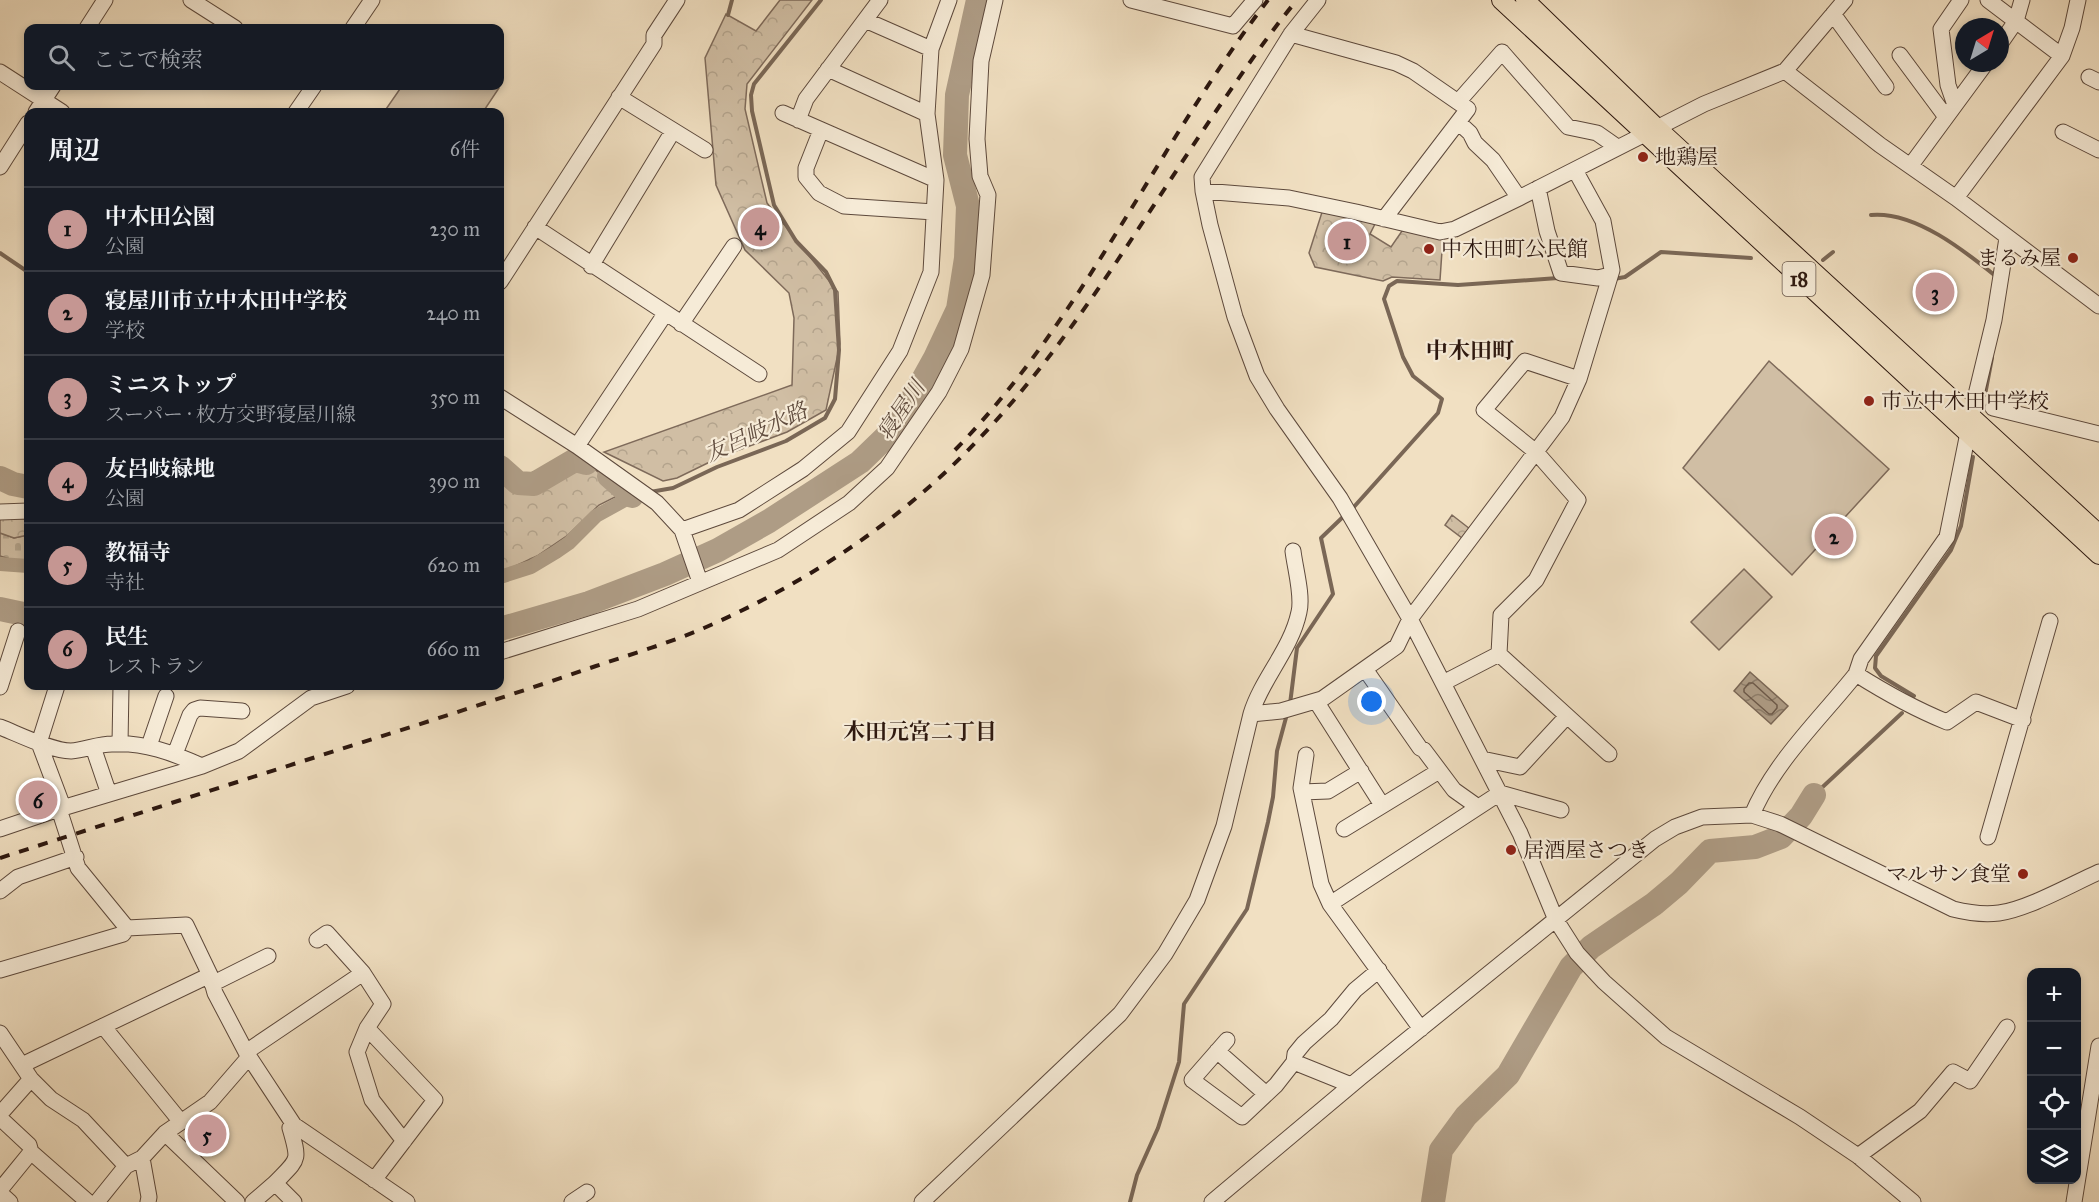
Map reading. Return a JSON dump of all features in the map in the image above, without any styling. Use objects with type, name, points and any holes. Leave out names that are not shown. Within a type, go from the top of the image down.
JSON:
[{"type":"main road","name":"18","points":[[1501,0],[1651,132],[1970,427],[2099,555]]},
{"type":"main road","name":"18","points":[[1525,0],[1651,132]]},
{"type":"main road","name":"18","points":[[1970,427],[2099,534]]},
{"type":"street","points":[[90,24],[105,0]]},
{"type":"street","points":[[191,0],[229,24]]},
{"type":"street","points":[[356,24],[372,0]]},
{"type":"street","points":[[504,276],[654,44],[654,35],[677,0]]},
{"type":"street","points":[[798,120],[806,99],[880,0]]},
{"type":"street","points":[[682,530],[739,510],[803,469],[848,432],[900,351],[931,272],[936,180],[927,114],[931,49],[950,0]]},
{"type":"street","points":[[504,651],[638,609],[778,550],[849,503],[887,468],[944,383],[961,349],[982,275],[988,195],[980,176],[978,116],[981,61],[995,0]]},
{"type":"street","points":[[1131,0],[1233,26],[1255,0]]},
{"type":"street","points":[[1203,191],[1289,198],[1440,232],[1455,228],[1704,104],[1785,71],[1845,0]]},
{"type":"street","points":[[1951,111],[1941,29],[1961,0]]},
{"type":"street","points":[[1988,0],[2062,56]]},
{"type":"street","points":[[2009,31],[2016,21],[2022,0]]},
{"type":"street","points":[[1956,198],[2062,56],[2072,28],[2078,0]]},
{"type":"street","points":[[1316,1],[1291,34],[1202,177],[1203,191],[1235,317],[1257,376],[1348,512],[1410,619],[1520,833],[1556,920],[1577,953],[1604,982],[1666,1038],[1800,1117],[1858,1156],[1913,1202]]},
{"type":"street","points":[[1833,14],[1886,87]]},
{"type":"street","points":[[865,20],[931,49]]},
{"type":"street","points":[[1291,34],[1396,63],[1413,71],[1468,109],[1384,219]]},
{"type":"street","points":[[1458,102],[1502,52],[1568,127],[1597,133],[1617,147]]},
{"type":"street","points":[[1900,55],[1951,111]]},
{"type":"street","points":[[828,69],[927,114]]},
{"type":"street","points":[[1785,71],[1880,145],[1956,198],[2099,306]]},
{"type":"street","points":[[0,72],[40,106],[50,90]]},
{"type":"street","points":[[1911,165],[1979,72]]},
{"type":"street","points":[[299,108],[311,90]]},
{"type":"street","points":[[619,97],[705,150]]},
{"type":"street","points":[[783,113],[936,180]]},
{"type":"street","points":[[1458,122],[1493,160],[1519,198]]},
{"type":"street","points":[[0,167],[24,129]]},
{"type":"street","points":[[591,266],[674,130]]},
{"type":"street","points":[[821,130],[806,168],[806,177],[819,193],[844,206],[934,212]]},
{"type":"street","points":[[2063,132],[2099,150]]},
{"type":"street","points":[[1251,714],[1288,709],[1322,699],[1397,646],[1410,619],[1562,417],[1579,379],[1612,270],[1603,221],[1575,170]]},
{"type":"street","points":[[1538,188],[1547,231],[1561,273],[1609,278]]},
{"type":"street","points":[[535,227],[591,266],[759,374]]},
{"type":"street","points":[[1752,815],[1761,793],[1787,757],[1856,674],[1861,659],[1947,537],[1994,320],[2007,238]]},
{"type":"street","points":[[681,324],[734,246]]},
{"type":"street","points":[[577,446],[665,314]]},
{"type":"street","points":[[1499,654],[1501,615],[1536,580],[1578,500],[1536,452],[1484,410],[1525,362],[1579,379]]},
{"type":"street","points":[[504,400],[577,446],[657,503],[682,530],[700,582]]},
{"type":"street","points":[[1993,408],[2099,434]]},
{"type":"street","points":[[0,512],[24,511]]},
{"type":"street","points":[[922,1202],[1120,1014],[1165,954],[1197,900],[1224,826],[1254,704],[1284,653],[1300,611],[1293,551]]},
{"type":"street","points":[[1988,837],[2050,621]]},
{"type":"street","points":[[0,687],[18,631]]},
{"type":"street","points":[[1443,683],[1499,654]]},
{"type":"street","points":[[1499,654],[1609,754]]},
{"type":"street","points":[[1365,669],[1420,748],[1424,750],[1454,790],[1478,807]]},
{"type":"street","points":[[1856,674],[1917,710],[1947,722],[1976,702],[2023,720]]},
{"type":"street","points":[[56,690],[39,742],[78,867],[127,928]]},
{"type":"street","points":[[120,744],[121,690]]},
{"type":"street","points":[[0,829],[61,808],[202,766],[239,751],[311,698],[335,690]]},
{"type":"street","points":[[149,746],[166,696]]},
{"type":"street","points":[[1316,701],[1382,805]]},
{"type":"street","points":[[175,754],[194,710],[200,708],[242,711]]},
{"type":"street","points":[[1482,759],[1520,767],[1567,716]]},
{"type":"street","points":[[0,727],[69,751],[120,744],[149,746],[202,766]]},
{"type":"street","points":[[93,747],[109,794]]},
{"type":"street","points":[[1306,755],[1300,788],[1321,884],[1330,904],[1421,1029]]},
{"type":"street","points":[[1302,792],[1328,791],[1361,771]]},
{"type":"street","points":[[1344,828],[1439,771]]},
{"type":"street","points":[[1330,904],[1500,793],[1561,810]]},
{"type":"street","points":[[1212,1202],[1351,1085],[1638,851],[1675,827],[1702,817],[1752,815],[1781,824],[1953,909],[1973,914],[2000,913],[2022,906],[2099,872]]},
{"type":"street","points":[[0,891],[18,877],[76,857]]},
{"type":"street","points":[[127,928],[186,925],[215,993],[247,1055],[294,1125],[407,1202]]},
{"type":"street","points":[[0,970],[123,934],[127,928]]},
{"type":"street","points":[[317,940],[327,933],[363,973],[383,1004],[367,1028],[357,1052],[372,1100],[404,1141]]},
{"type":"street","points":[[22,1065],[103,1026],[268,956]]},
{"type":"street","points":[[1266,1094],[1222,1046],[1192,1080],[1242,1117],[1266,1094],[1294,1062],[1295,1054],[1304,1043],[1331,1019],[1355,990],[1379,970]]},
{"type":"street","points":[[98,1202],[126,1166],[142,1158],[165,1133],[210,1102],[247,1055],[363,973]]},
{"type":"street","points":[[103,1026],[181,1122]]},
{"type":"street","points":[[1858,1156],[1920,1112],[1953,1072],[1970,1081],[2007,1027]]},
{"type":"street","points":[[367,1028],[435,1100],[374,1180]]},
{"type":"street","points":[[0,1033],[31,1079],[51,1099],[83,1120],[126,1166]]},
{"type":"street","points":[[2074,1202],[2099,1046]]},
{"type":"street","points":[[1294,1062],[1351,1085]]},
{"type":"street","points":[[31,1079],[0,1116],[29,1145],[31,1152],[88,1202]]},
{"type":"street","points":[[253,1202],[295,1162],[297,1152],[290,1128],[294,1125]]},
{"type":"street","points":[[165,1133],[237,1202]]},
{"type":"street","points":[[10,1202],[0,1192],[31,1152]]},
{"type":"street","points":[[142,1158],[148,1196],[161,1202]]},
{"type":"street","points":[[275,1183],[294,1202]]},
{"type":"street","points":[[572,1202],[587,1192]]},
{"type":"green space","points":[[780,0],[812,0],[747,84],[745,109],[767,203],[838,292],[840,344],[826,410],[787,432],[720,457],[677,478],[663,481],[604,452],[792,385],[794,318],[789,293],[745,250],[716,185],[705,58],[726,14],[756,31]]},
{"type":"green space","points":[[399,90],[498,90],[486,108],[387,108]]},
{"type":"green space","points":[[1323,209],[1377,220],[1370,234],[1391,247],[1404,228],[1443,236],[1440,280],[1392,277],[1383,281],[1315,267],[1309,253]]},
{"type":"green space","points":[[1769,361],[1889,469],[1792,575],[1683,468]]},
{"type":"green space","points":[[575,461],[586,463],[625,492],[599,505],[568,535],[537,556],[504,571],[504,472],[518,484],[533,486]]},
{"type":"green space","points":[[1452,515],[1470,529],[1462,538],[1445,525]]},
{"type":"green space","points":[[0,518],[24,519],[24,536],[14,538],[0,533]]},
{"type":"green space","points":[[0,533],[14,538],[24,536],[24,561],[0,556]]},
{"type":"green space","points":[[1744,569],[1772,597],[1719,650],[1691,622]]},
{"type":"water","points":[[1750,672],[1788,706],[1771,724],[1734,691]]},
{"type":"waterway","points":[[728,15],[732,0]]},
{"type":"waterway","name":"友呂岐水路","points":[[650,492],[673,488],[717,467],[786,441],[825,418],[835,399],[839,350],[835,290],[826,272],[796,241],[774,205],[752,111],[751,95],[754,84],[821,0]]},
{"type":"waterway","name":"寝屋川","points":[[504,628],[589,603],[665,574],[718,550],[769,521],[860,462],[889,434],[910,403],[935,358],[958,309],[966,258],[968,206],[955,155],[957,95],[978,0]]},
{"type":"waterway","points":[[1871,215],[1888,215],[1922,226],[1955,245],[1998,278]]},
{"type":"waterway","points":[[1614,279],[1625,277],[1661,252],[1751,258]]},
{"type":"waterway","points":[[1823,260],[1833,252]]},
{"type":"waterway","points":[[0,253],[24,269]]},
{"type":"waterway","points":[[1352,509],[1438,413],[1442,399],[1413,376],[1403,357],[1384,299],[1389,286],[1397,281],[1458,285],[1558,278]]},
{"type":"waterway","points":[[1985,395],[1992,358]]},
{"type":"waterway","points":[[1914,696],[1881,676],[1875,668],[1876,656],[1951,550],[1961,526],[1973,457]]},
{"type":"waterway","points":[[504,471],[518,483],[534,484],[575,460],[586,463]]},
{"type":"waterway","points":[[609,476],[632,496]]},
{"type":"waterway","points":[[0,478],[24,486]]},
{"type":"waterway","points":[[504,576],[531,567],[556,552],[569,543],[596,516],[632,496]]},
{"type":"waterway","points":[[1290,704],[1297,648],[1333,594],[1321,538],[1346,514]]},
{"type":"waterway","points":[[0,564],[24,566]]},
{"type":"waterway","name":"寝屋川","points":[[0,609],[24,614]]},
{"type":"waterway","points":[[1814,795],[1902,713]]},
{"type":"waterway","points":[[1130,1202],[1137,1175],[1158,1128],[1179,1062],[1184,1004],[1247,909],[1268,822],[1273,797],[1277,751],[1287,714]]},
{"type":"waterway","points":[[1433,1202],[1441,1150],[1466,1116],[1508,1075],[1571,967],[1591,947],[1654,904],[1679,883],[1710,851],[1755,847],[1781,837],[1801,816],[1814,795]]},
{"type":"railway","points":[[955,450],[1001,399],[1043,344],[1118,230],[1190,113],[1268,0]]},
{"type":"railway","points":[[0,858],[677,639],[742,611],[815,571],[850,548],[884,524],[948,470],[1013,402],[1046,361],[1108,275],[1225,98],[1297,0]]},
{"type":"place","name":"地鶏屋","points":[[1643,157]]},
{"type":"place","name":"友呂岐緑地","points":[[760,227]]},
{"type":"place","name":"中木田公園","points":[[1347,241]]},
{"type":"place","name":"中木田町公民館","points":[[1429,249]]},
{"type":"place","name":"まるみ屋","points":[[2073,258]]},
{"type":"place","name":"ミニストップ","points":[[1935,292]]},
{"type":"place","name":"市立中木田中学校","points":[[1869,401]]},
{"type":"place","name":"寝屋川市立中木田中学校","points":[[1834,536]]},
{"type":"place","name":"民生","points":[[38,800]]},
{"type":"place","name":"居酒屋さつき","points":[[1511,850]]},
{"type":"place","name":"マルサン食堂","points":[[2023,874]]},
{"type":"place","name":"教福寺","points":[[207,1134]]},
{"type":"district","name":"中木田町","points":[[1470,350]]},
{"type":"district","name":"木田元宮二丁目","points":[[920,731]]}]
